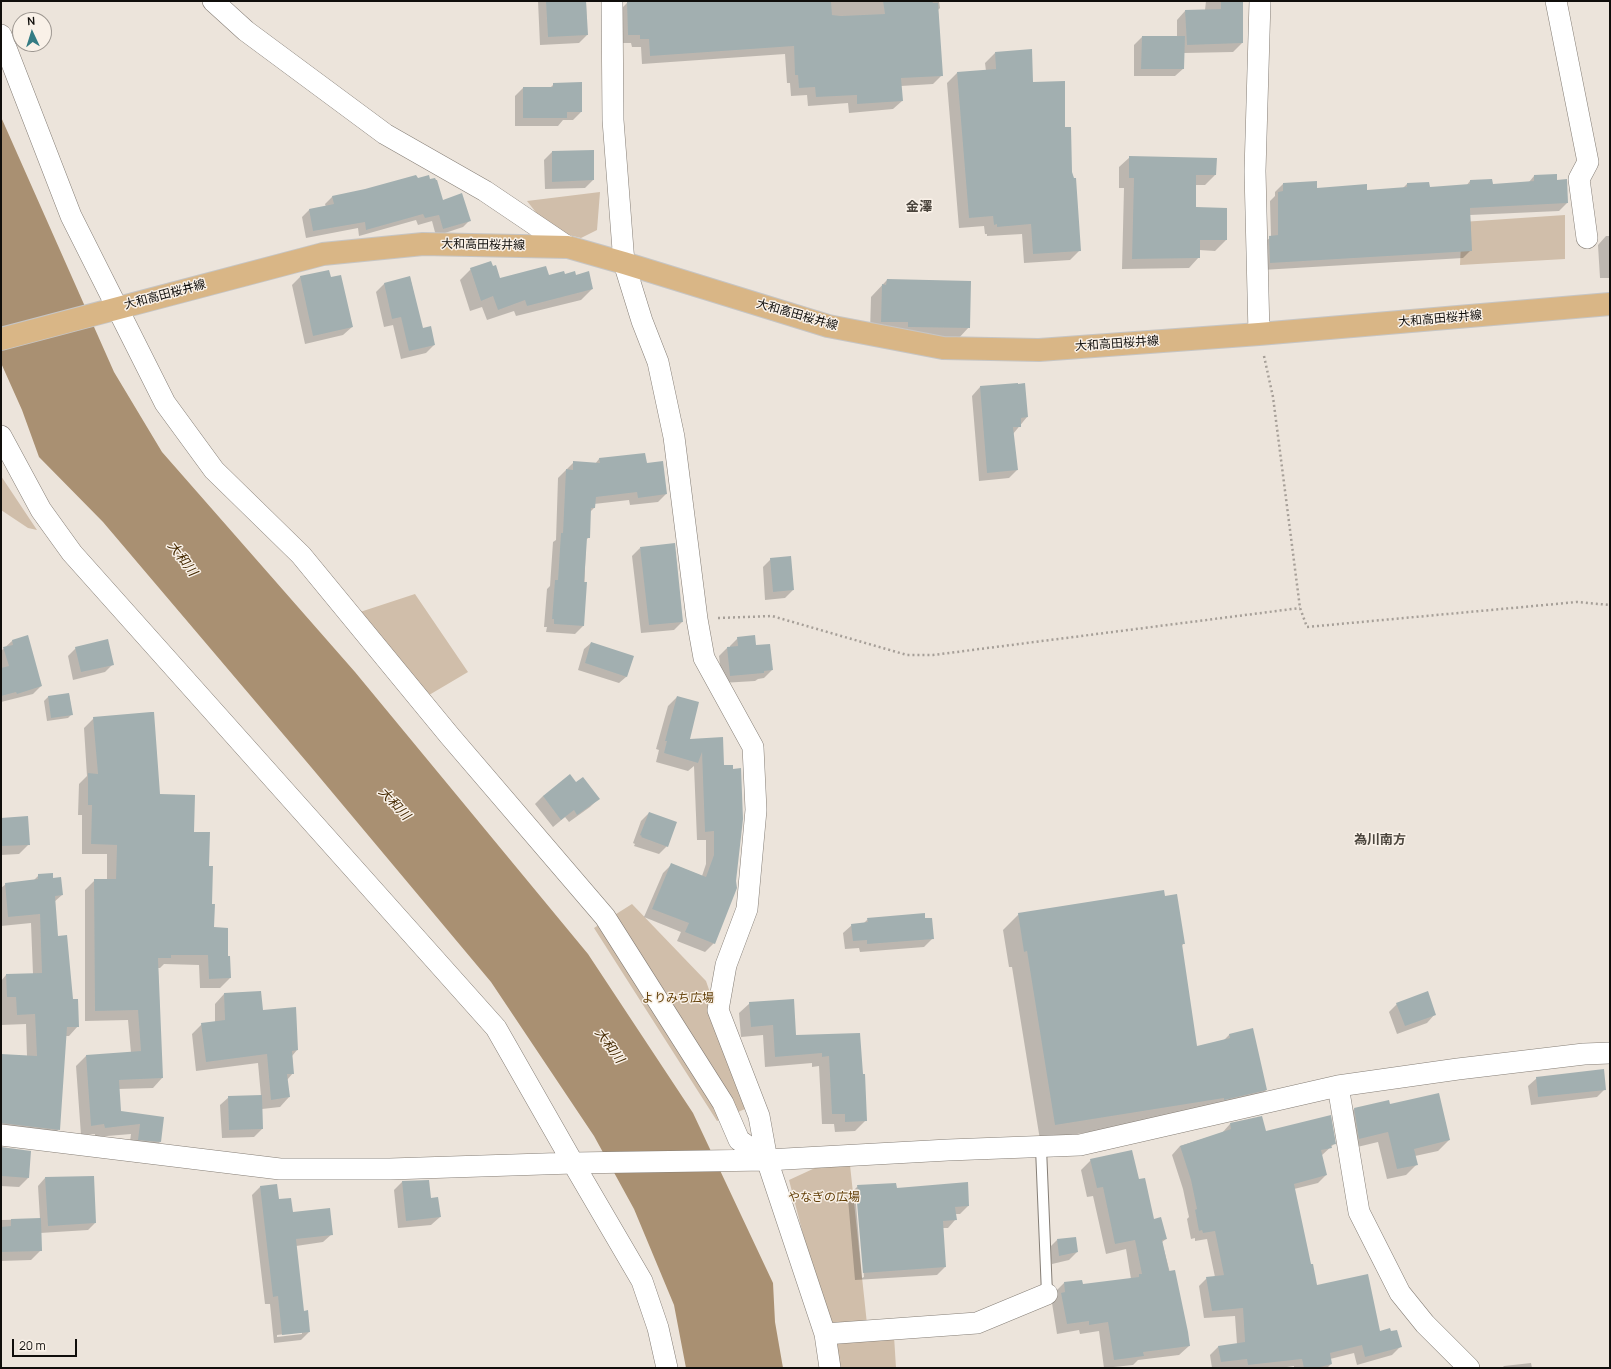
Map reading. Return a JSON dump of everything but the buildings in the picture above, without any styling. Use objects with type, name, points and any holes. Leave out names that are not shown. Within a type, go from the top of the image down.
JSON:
[{"type":"main road","name":"大和高田桜井線","points":[[1,339],[323,254],[423,244],[568,247],[828,326],[943,348],[1039,350],[1259,334],[1610,304]]},
{"type":"street","points":[[213,1],[246,31],[385,134],[485,191],[568,247]]},
{"type":"street","points":[[612,1],[613,120],[624,263],[642,321],[658,362],[674,437],[697,619],[704,658],[753,746],[756,810],[747,909],[726,965],[718,1010],[759,1116],[767,1160],[825,1334],[830,1368]]},
{"type":"street","points":[[1259,334],[1255,171],[1260,1]]},
{"type":"street","points":[[1556,1],[1588,162],[1580,179],[1587,238]]},
{"type":"street","points":[[1,35],[70,216],[111,309],[165,403],[214,470],[301,555],[449,734],[605,917],[723,1103],[739,1140],[767,1160]]},
{"type":"street","points":[[1,436],[41,510],[72,553],[496,1028],[580,1163],[642,1281],[658,1328],[667,1368]]},
{"type":"street","points":[[1,1135],[280,1169],[390,1169],[580,1163],[767,1160],[948,1150],[1042,1148],[1080,1145],[1338,1086],[1458,1069],[1584,1054],[1610,1053]]},
{"type":"street","points":[[1338,1086],[1359,1212],[1400,1293],[1425,1324],[1469,1368]]},
{"type":"street","points":[[825,1334],[977,1323],[1047,1294]]},
{"type":"lane","points":[[1042,1148],[1047,1294]]},
{"type":"path","points":[[1259,334],[1273,397],[1300,608],[1307,627],[1577,602],[1610,605]]},
{"type":"path","points":[[697,619],[772,616],[907,655],[934,655],[1300,608]]},
{"type":"green space","points":[[600,192],[597,230],[581,238],[564,234],[542,220],[527,201]]},
{"type":"green space","points":[[1565,215],[1565,259],[1460,265],[1462,222]]},
{"type":"green space","points":[[1,476],[37,530],[28,528],[1,510]]},
{"type":"green space","points":[[415,594],[468,672],[424,698],[354,614]]},
{"type":"green space","name":"よりみち広場","points":[[632,904],[706,981],[748,1103],[745,1109],[717,1121],[594,928]]},
{"type":"green space","name":"やなぎの広場","points":[[850,1165],[867,1324],[828,1331],[789,1180],[815,1168]]},
{"type":"green space","points":[[894,1336],[896,1368],[835,1368],[832,1338]]},
{"type":"water","name":"大和川","points":[[1,117],[114,372],[162,452],[355,672],[588,954],[693,1113],[773,1283],[775,1322],[783,1368],[686,1368],[674,1305],[634,1209],[594,1136],[491,982],[103,522],[39,457],[22,410],[1,363]]},
{"type":"district","name":"金澤","points":[[919,207]]},
{"type":"district","name":"為川南方","points":[[1380,840]]}]
